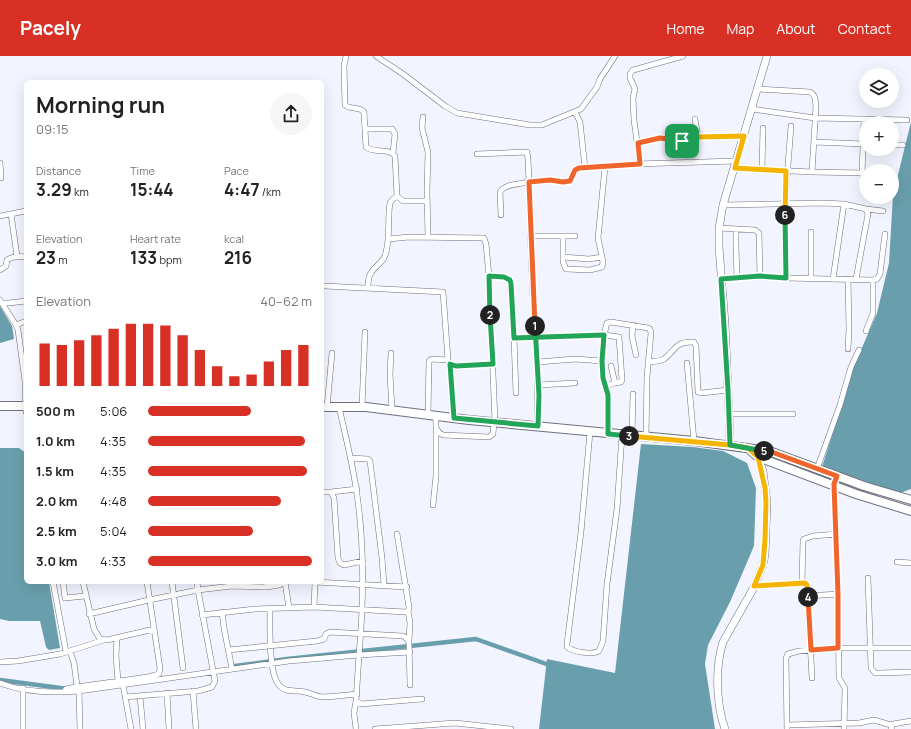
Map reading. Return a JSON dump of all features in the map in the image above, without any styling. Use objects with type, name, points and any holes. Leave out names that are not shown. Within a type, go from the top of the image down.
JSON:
[{"type":"main road","points":[[730,445],[719,228],[723,205],[767,56]]},
{"type":"main road","points":[[0,406],[24,406]]},
{"type":"main road","points":[[325,407],[362,407],[608,434],[730,445],[748,448],[835,480],[864,486],[911,500]]},
{"type":"main road","points":[[759,453],[769,451],[817,469],[856,494],[911,511]]},
{"type":"main road","points":[[725,729],[719,698],[718,673],[720,653],[723,642],[754,586],[763,565],[766,532],[765,488],[759,453]]},
{"type":"street","points":[[347,56],[344,72],[344,105],[349,108],[363,110],[366,129],[365,145],[368,149],[390,152],[393,154]]},
{"type":"street","points":[[376,56],[403,74],[445,106],[457,112],[530,125],[542,125],[582,109],[615,56]]},
{"type":"street","points":[[640,164],[634,120],[633,98],[635,89],[630,78],[630,74],[633,70],[683,56]]},
{"type":"street","points":[[758,89],[810,92],[815,97],[812,172]]},
{"type":"street","points":[[752,109],[815,118],[859,119]]},
{"type":"street","points":[[575,112],[580,122],[586,168]]},
{"type":"street","points":[[423,117],[422,128],[428,152],[428,237]]},
{"type":"street","points":[[695,119],[698,137]]},
{"type":"street","points":[[899,120],[907,120]]},
{"type":"street","points":[[786,278],[786,171],[791,126]]},
{"type":"street","points":[[762,169],[763,128]]},
{"type":"street","points":[[366,129],[392,129],[395,134],[393,154],[395,156],[397,196],[403,201],[427,201]]},
{"type":"street","points":[[638,143],[660,138],[685,141],[698,137],[744,136]]},
{"type":"street","points":[[814,142],[859,144]]},
{"type":"street","points":[[477,154],[527,152],[530,236],[539,385],[538,426]]},
{"type":"street","points":[[0,163],[1,178]]},
{"type":"street","points":[[501,215],[501,189],[529,182],[550,180],[567,182],[570,181],[575,170],[586,168],[640,164],[736,164],[762,169],[786,171],[859,174]]},
{"type":"street","points":[[563,236],[563,265],[566,269],[590,270],[602,266],[602,257],[598,238],[605,167]]},
{"type":"street","points":[[368,288],[371,272],[381,263],[384,257],[389,239],[390,203],[397,196]]},
{"type":"street","points":[[723,205],[815,202],[844,204],[884,211]]},
{"type":"street","points":[[833,279],[844,204]]},
{"type":"street","points":[[856,280],[868,214],[866,209]]},
{"type":"street","points":[[0,216],[24,211]]},
{"type":"street","points":[[11,214],[17,256]]},
{"type":"street","points":[[719,228],[755,230],[759,233],[760,276]]},
{"type":"street","points":[[736,229],[737,277]]},
{"type":"street","points":[[810,232],[811,278]]},
{"type":"street","points":[[721,279],[760,276],[873,280],[880,274],[885,234]]},
{"type":"street","points":[[530,236],[575,236]]},
{"type":"street","points":[[389,239],[428,237],[484,238],[486,244],[493,364],[493,434],[489,437],[443,435],[436,430]]},
{"type":"street","points":[[0,270],[6,266],[7,260],[17,256],[24,257]]},
{"type":"street","points":[[563,257],[589,259],[602,257]]},
{"type":"street","points":[[489,276],[504,277],[510,280],[516,393]]},
{"type":"street","points":[[848,279],[850,329],[848,349]]},
{"type":"street","points":[[866,331],[873,312],[873,280]]},
{"type":"street","points":[[325,286],[443,292],[454,418]]},
{"type":"street","points":[[1,301],[9,303],[24,301]]},
{"type":"street","points":[[1,301],[16,324],[21,340],[24,365]]},
{"type":"street","points":[[16,324],[24,321]]},
{"type":"street","points":[[608,434],[608,395],[603,378],[602,361],[604,335],[606,326],[609,322],[650,329],[646,437]]},
{"type":"street","points":[[633,325],[632,336],[636,355]]},
{"type":"street","points":[[362,407],[365,332]]},
{"type":"street","points":[[514,338],[604,335],[618,336],[620,338],[622,380],[621,382],[605,386]]},
{"type":"street","points":[[648,362],[658,361],[665,358],[678,344],[694,342],[696,346],[698,392],[702,393],[728,390]]},
{"type":"street","points":[[817,469],[840,405],[851,367],[859,350]]},
{"type":"street","points":[[325,407],[332,353]]},
{"type":"street","points":[[391,353],[392,410]]},
{"type":"street","points":[[433,505],[436,476],[436,430],[432,415],[429,361],[432,359],[449,362],[456,366],[493,364]]},
{"type":"street","points":[[538,362],[575,359],[602,361]]},
{"type":"street","points":[[687,363],[694,441]]},
{"type":"street","points":[[611,366],[615,383]]},
{"type":"street","points":[[539,385],[575,382]]},
{"type":"street","points":[[632,436],[633,394]]},
{"type":"street","points":[[339,407],[357,490],[363,561],[363,610],[357,694],[354,713],[356,729]]},
{"type":"street","points":[[729,414],[793,414]]},
{"type":"street","points":[[590,432],[581,532],[567,647],[572,650],[593,652],[600,651],[603,641],[607,584],[617,509],[622,435]]},
{"type":"street","points":[[350,458],[368,459],[370,461],[384,585]]},
{"type":"street","points":[[835,480],[839,678],[845,688],[844,726]]},
{"type":"street","points":[[324,492],[357,490]]},
{"type":"street","points":[[331,492],[334,498],[338,558],[344,565],[363,561]]},
{"type":"street","points":[[397,534],[409,607],[410,684]]},
{"type":"street","points":[[802,583],[804,539],[813,536],[836,534]]},
{"type":"street","points":[[897,562],[911,563]]},
{"type":"street","points":[[868,578],[871,668],[875,673],[911,672]]},
{"type":"street","points":[[324,583],[406,587]]},
{"type":"street","points":[[754,586],[802,583],[807,585],[812,678]]},
{"type":"street","points":[[53,584],[68,651],[74,663],[78,689],[80,729]]},
{"type":"street","points":[[63,584],[65,598],[85,596]]},
{"type":"street","points":[[83,584],[89,614],[97,636],[104,640]]},
{"type":"street","points":[[0,683],[23,688],[65,691],[159,674],[160,668],[147,584]]},
{"type":"street","points":[[172,584],[183,668]]},
{"type":"street","points":[[125,697],[193,691],[212,687],[214,681],[197,584]]},
{"type":"street","points":[[219,584],[220,588]]},
{"type":"street","points":[[89,614],[198,590],[220,588],[232,584],[281,584]]},
{"type":"street","points":[[285,584],[290,608]]},
{"type":"street","points":[[314,607],[315,584]]},
{"type":"street","points":[[808,596],[838,594]]},
{"type":"street","points":[[202,615],[222,612],[314,607],[404,613],[408,611]]},
{"type":"street","points":[[270,609],[270,645],[276,681],[279,686],[284,689],[305,692],[322,697],[357,694]]},
{"type":"street","points":[[222,612],[231,667]]},
{"type":"street","points":[[0,662],[32,659],[68,651],[104,640],[154,629]]},
{"type":"street","points":[[228,650],[321,640],[324,639],[326,634],[330,632],[403,636],[409,641]]},
{"type":"street","points":[[116,638],[118,681]]},
{"type":"street","points":[[911,648],[838,648],[811,650],[792,652],[788,654],[786,658],[787,727],[844,726],[874,720],[891,727],[896,723],[911,721]]},
{"type":"street","points":[[78,689],[123,685],[272,661],[360,652],[410,650]]},
{"type":"street","points":[[123,685],[131,729]]},
{"type":"street","points":[[23,688],[23,729]]},
{"type":"street","points":[[193,691],[196,729]]},
{"type":"street","points":[[167,693],[169,729]]},
{"type":"street","points":[[140,696],[143,729]]},
{"type":"street","points":[[356,701],[362,704],[422,699]]},
{"type":"street","points":[[375,729],[455,723],[511,729]]},
{"type":"water","points":[[911,122],[911,489],[900,493],[822,467],[854,366],[877,313],[889,263],[892,204],[899,204],[899,171]]},
{"type":"water","points":[[0,306],[12,326],[14,339],[0,343]]},
{"type":"water","points":[[641,444],[693,447],[723,451],[747,463],[756,488],[754,546],[730,602],[708,645],[705,664],[715,729],[539,729],[547,659],[615,673]]},
{"type":"water","points":[[0,448],[19,448],[24,452],[24,584],[49,584],[60,648],[49,650],[46,647],[40,621],[9,621],[0,619]]},
{"type":"waterway","points":[[235,666],[476,639],[552,666]]},
{"type":"waterway","points":[[0,680],[68,689]]},
{"type":"route","points":[[682,141],[660,138],[638,143],[640,164],[579,168],[573,172],[572,178],[567,182],[550,180],[529,182],[531,249],[535,328],[536,337],[538,362],[538,426],[454,418],[450,364],[453,366],[493,364],[489,276],[508,278],[511,284],[514,338],[536,337],[550,336],[604,335],[602,361],[603,378],[608,395],[608,434],[730,445],[748,448],[758,457],[765,488],[765,554],[763,565],[754,586],[805,583],[807,585],[811,650],[838,648],[838,594],[834,484],[837,476],[769,451],[730,445],[725,324],[721,279],[760,276],[786,278],[786,171],[735,168],[736,160],[744,136],[698,137],[682,141]]}]
